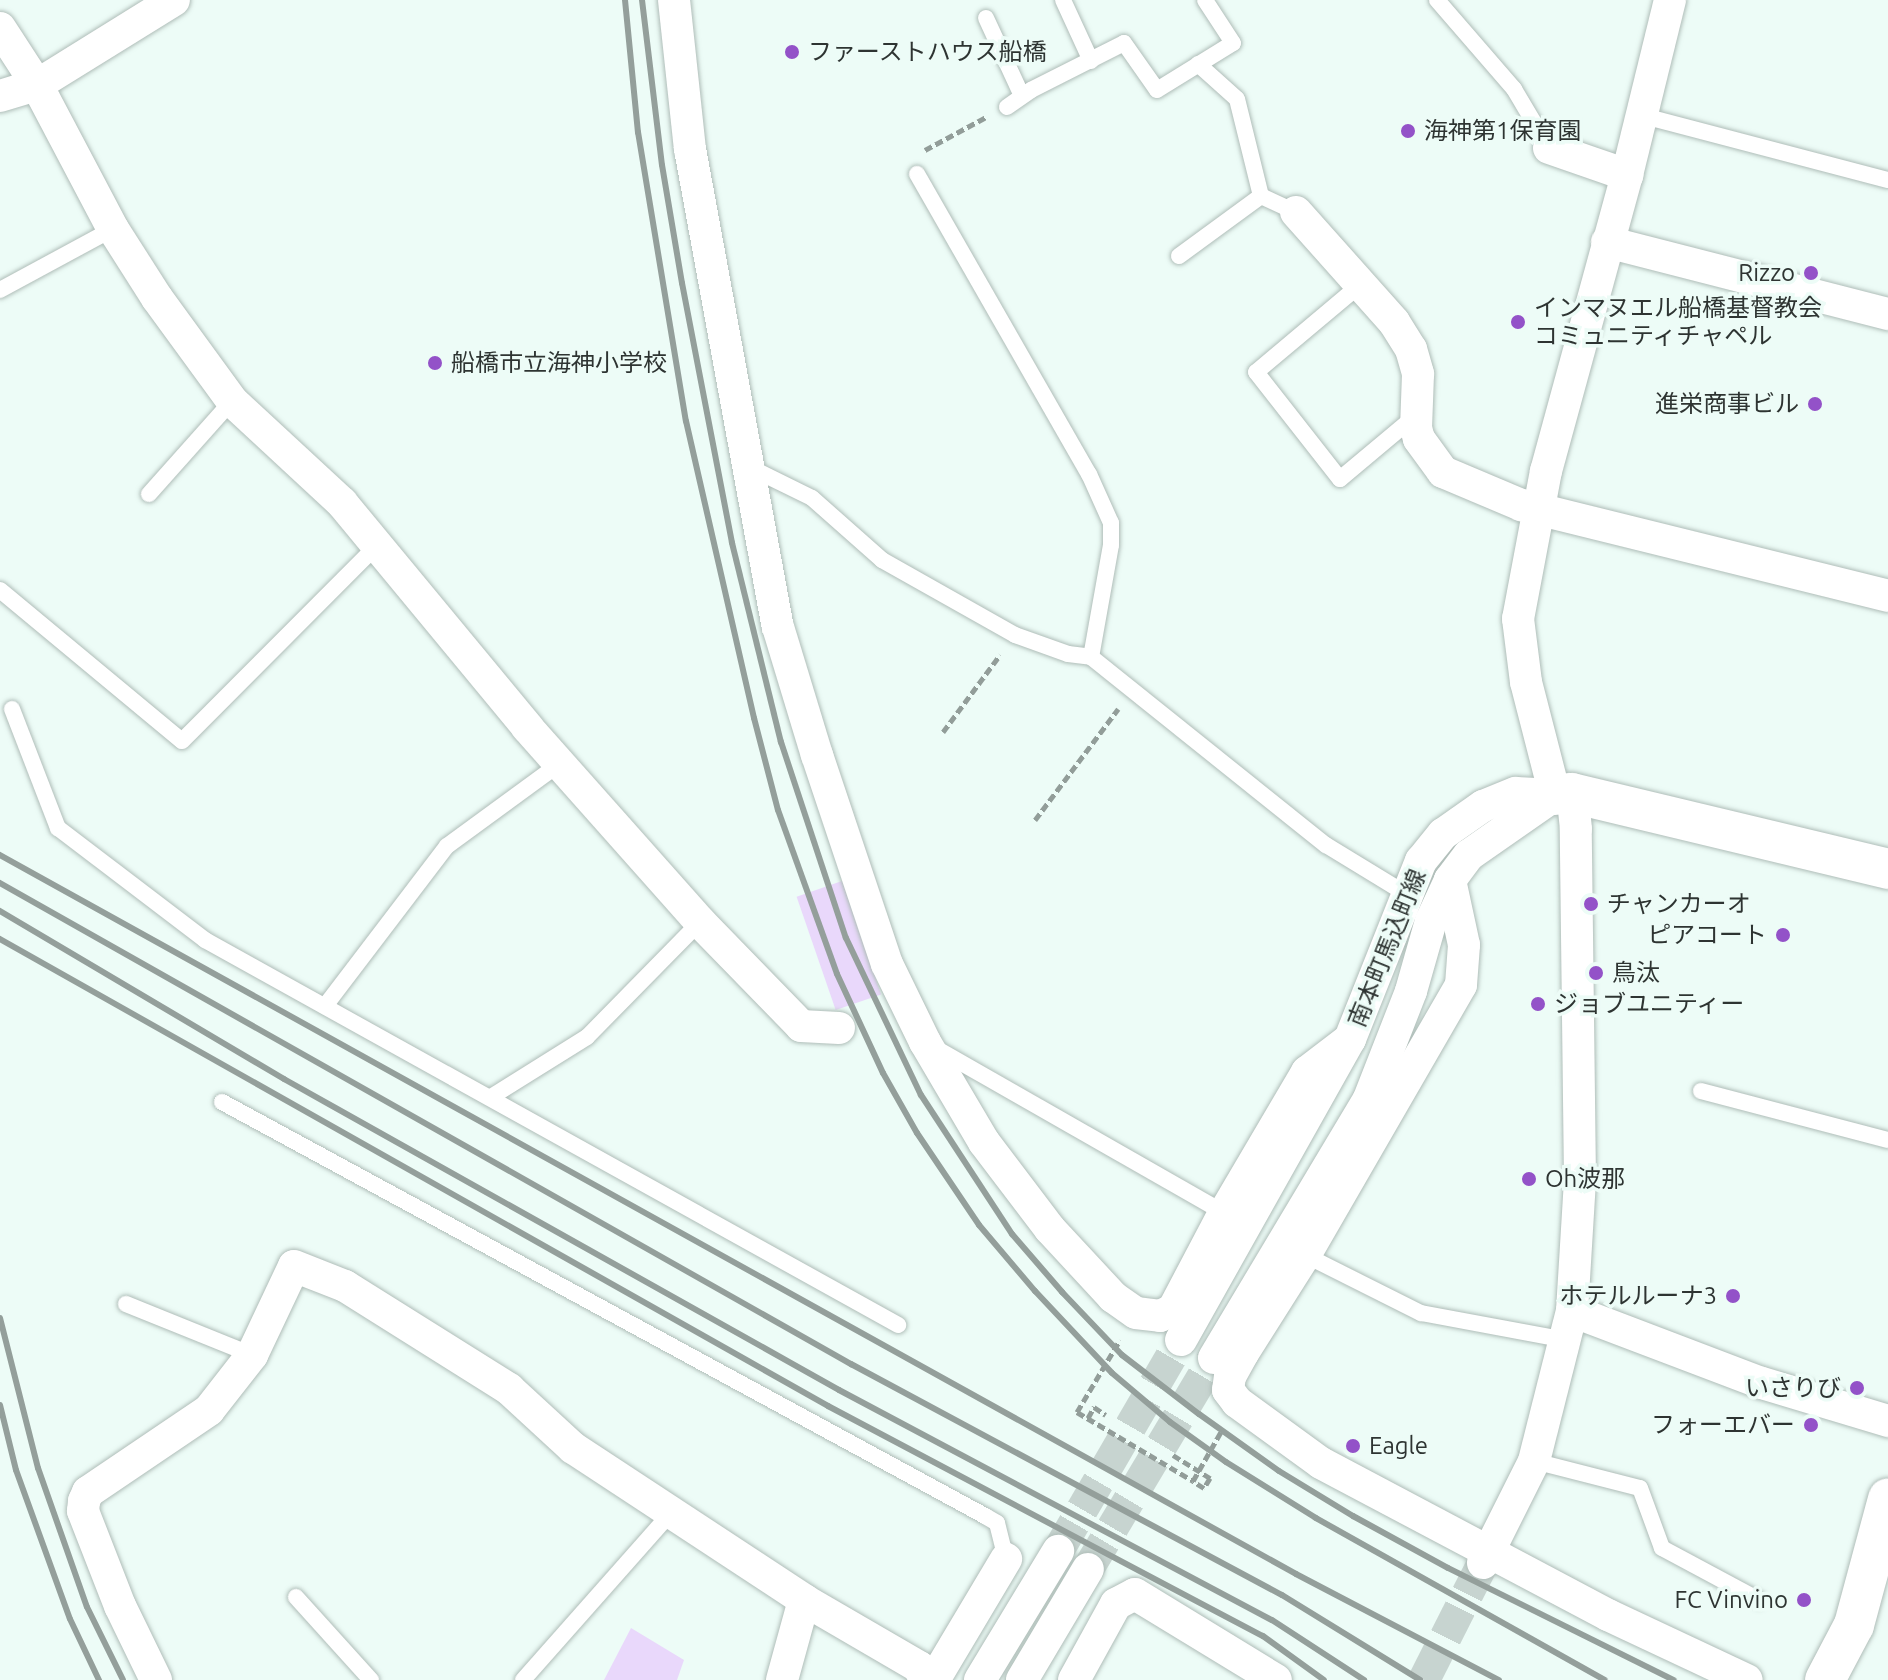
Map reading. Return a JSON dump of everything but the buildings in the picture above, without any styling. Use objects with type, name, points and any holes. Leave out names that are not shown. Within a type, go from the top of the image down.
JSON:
[{"type":"street","points":[[0,96],[37,85],[174,0]]},
{"type":"street","points":[[674,0],[690,149],[778,627],[812,741],[887,964],[925,1042],[984,1142],[1050,1229],[1113,1297],[1136,1313],[1160,1316],[1173,1310],[1224,1213],[1307,1072],[1350,1039]]},
{"type":"street","points":[[1486,1558],[1534,1461],[1569,1326],[1580,1180],[1576,829],[1564,794],[1538,739],[1518,641],[1518,619],[1546,471],[1627,175],[1668,1]]},
{"type":"street","points":[[0,28],[37,85],[113,229],[157,298],[232,401],[342,503],[559,764],[700,922],[801,1026],[839,1028]]},
{"type":"street","points":[[1549,148],[1627,175]]},
{"type":"street","points":[[1296,212],[1394,322],[1411,349],[1418,374],[1419,413],[1416,428],[1419,439],[1443,472],[1521,505],[1888,596]]},
{"type":"street","points":[[1607,242],[1888,314]]},
{"type":"street","name":"南本町馬込町線","points":[[1181,1340],[1350,1039],[1421,861],[1443,834],[1483,806],[1516,793],[1564,794]]},
{"type":"street","points":[[1564,794],[1888,869]]},
{"type":"street","name":"南本町馬込町線","points":[[1214,1358],[1368,1101],[1411,991],[1431,921],[1450,880],[1469,855],[1564,794]]},
{"type":"street","points":[[1450,880],[1464,945],[1461,985],[1305,1255],[1230,1376],[1228,1390],[1237,1402],[1321,1463],[1486,1558],[1747,1680]]},
{"type":"street","points":[[156,1680],[120,1606],[83,1511],[84,1501],[88,1492],[209,1410],[252,1355],[294,1266],[345,1286],[509,1389],[573,1448],[804,1600],[919,1667],[925,1680]]},
{"type":"street","points":[[1569,1326],[1888,1421]]},
{"type":"street","points":[[1825,1680],[1858,1615],[1888,1499]]},
{"type":"street","points":[[980,1680],[1058,1551]]},
{"type":"street","points":[[934,1680],[1006,1559]]},
{"type":"street","points":[[1022,1680],[1088,1569]]},
{"type":"street","points":[[1074,1680],[1116,1604],[1135,1594],[1276,1680]]},
{"type":"street","points":[[782,1680],[804,1600]]},
{"type":"lane","points":[[1063,0],[1091,61]]},
{"type":"lane","points":[[1007,107],[1022,96],[1124,43],[1157,90],[1233,43],[1205,0]]},
{"type":"lane","points":[[1437,0],[1514,89],[1549,148]]},
{"type":"lane","points":[[986,18],[1022,96]]},
{"type":"lane","points":[[1198,64],[1237,99],[1261,196]]},
{"type":"lane","points":[[1640,115],[1888,180]]},
{"type":"lane","points":[[917,174],[1089,474],[1111,523],[1111,545],[1091,657]]},
{"type":"lane","points":[[1261,196],[1296,212]]},
{"type":"lane","points":[[1179,256],[1261,196]]},
{"type":"lane","points":[[0,290],[113,229]]},
{"type":"lane","points":[[1361,284],[1256,372],[1340,479],[1419,413]]},
{"type":"lane","points":[[149,494],[232,401]]},
{"type":"lane","points":[[749,467],[812,498],[882,560],[1015,635],[1068,654],[1091,657],[1134,688],[1326,845],[1408,895]]},
{"type":"lane","points":[[0,590],[182,741],[378,544]]},
{"type":"lane","points":[[12,709],[58,828],[205,940],[898,1325]]},
{"type":"lane","points":[[325,1006],[447,846],[559,764]]},
{"type":"lane","points":[[491,1097],[587,1037],[700,922]]},
{"type":"lane","points":[[925,1042],[1224,1213]]},
{"type":"lane","points":[[1701,1091],[1888,1140]]},
{"type":"lane","points":[[222,1102],[985,1516],[997,1523],[1006,1559]]},
{"type":"lane","points":[[1305,1255],[1421,1313],[1569,1326]]},
{"type":"lane","points":[[126,1304],[252,1355]]},
{"type":"lane","points":[[1534,1461],[1640,1488],[1662,1548],[1759,1600]]},
{"type":"lane","points":[[523,1680],[670,1514]]},
{"type":"lane","points":[[296,1597],[371,1680]]},
{"type":"path","points":[[917,174],[926,147],[1007,107]]},
{"type":"path","points":[[943,732],[1015,635]]},
{"type":"path","points":[[1035,820],[1134,688]]},
{"type":"path","points":[[1121,1338],[1077,1412],[1204,1488],[1210,1478],[1173,1455]]},
{"type":"path","points":[[1193,1481],[1237,1402]]},
{"type":"path","points":[[1088,1418],[1094,1407],[1106,1415]]},
{"type":"shaded area","points":[[842,881],[881,994],[836,1010],[797,897]]},
{"type":"shaded area","points":[[631,1628],[684,1660],[677,1680],[604,1680]]},
{"type":"tunnel","points":[[1058,1551],[1181,1340]]},
{"type":"tunnel","points":[[1088,1569],[1214,1358]]},
{"type":"tunnel","points":[[1424,1680],[1483,1563]]},
{"type":"railway","points":[[625,0],[638,132],[686,421],[754,718],[778,810],[837,974],[883,1073],[917,1133],[979,1225],[1035,1291],[1112,1373],[1170,1422],[1226,1462],[1316,1518],[1605,1680]]},
{"type":"railway","points":[[642,0],[662,165],[682,283],[732,543],[781,742],[846,938],[921,1095],[1012,1234],[1122,1355],[1279,1471],[1353,1516],[1448,1568],[1674,1680]]},
{"type":"railway","points":[[0,855],[1296,1574],[1499,1680]]},
{"type":"railway","points":[[0,883],[851,1364],[1282,1595],[1420,1680]]},
{"type":"railway","points":[[0,911],[284,1079],[839,1390],[1272,1620],[1364,1680]]},
{"type":"railway","points":[[0,939],[828,1406],[1263,1636],[1324,1680]]},
{"type":"railway","points":[[0,1318],[38,1468],[87,1607],[123,1680]]},
{"type":"railway","points":[[0,1405],[16,1470],[70,1619],[99,1680]]},
{"type":"place","name":"ファーストハウス船橋","points":[[792,52]]},
{"type":"place","name":"海神第1保育園","points":[[1408,131]]},
{"type":"place","name":"Rizzo","points":[[1811,273]]},
{"type":"place","name":"インマヌエル船橋基督教会 コミュニティチャペル","points":[[1518,322]]},
{"type":"place","name":"船橋市立海神小学校","points":[[435,363]]},
{"type":"place","name":"進栄商事ビル","points":[[1815,404]]},
{"type":"place","name":"チャンカーオ","points":[[1591,904]]},
{"type":"place","name":"ピアコート","points":[[1783,935]]},
{"type":"place","name":"鳥汰","points":[[1596,973]]},
{"type":"place","name":"ジョブユニティー","points":[[1538,1004]]},
{"type":"place","name":"Oh波那","points":[[1529,1179]]},
{"type":"place","name":"ホテルルーナ3","points":[[1733,1296]]},
{"type":"place","name":"いさりび","points":[[1857,1388]]},
{"type":"place","name":"フォーエバー","points":[[1811,1425]]},
{"type":"place","name":"Eagle","points":[[1353,1446]]},
{"type":"place","name":"FC Vinvino","points":[[1804,1600]]}]
